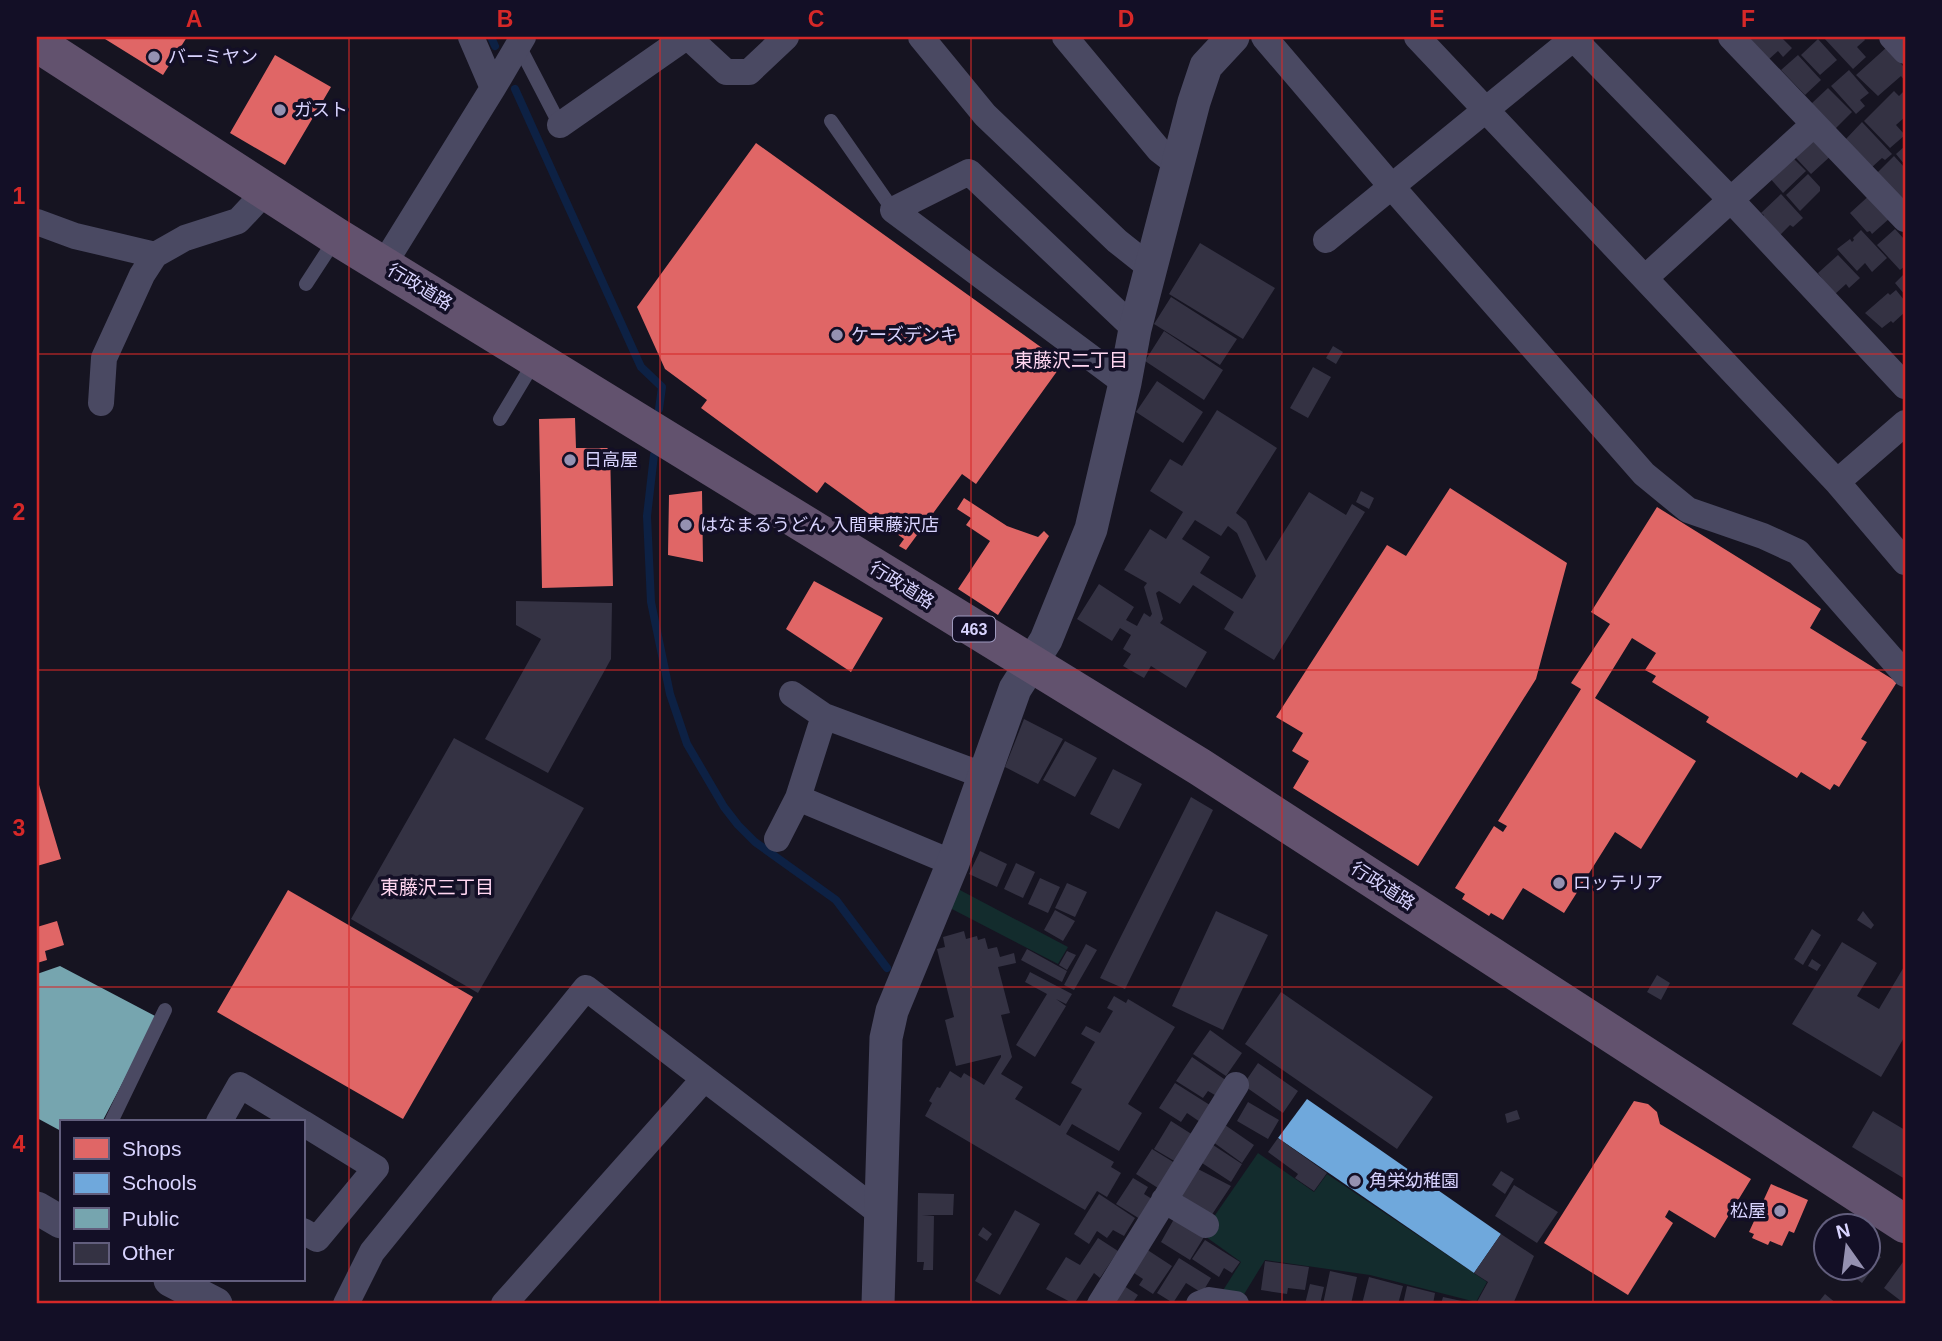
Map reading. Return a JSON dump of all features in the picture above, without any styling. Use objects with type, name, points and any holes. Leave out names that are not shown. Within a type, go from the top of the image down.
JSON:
[{"type":"highway","name":"行政道路","points":[[37,43],[337,237],[1199,767],[1905,1224]]},
{"type":"street","points":[[471,37],[493,88]]},
{"type":"street","points":[[560,125],[687,37],[726,72],[749,72],[786,37]]},
{"type":"street","points":[[921,37],[985,115],[1117,241],[1151,268]]},
{"type":"street","points":[[1065,37],[1159,150],[1177,164]]},
{"type":"street","points":[[878,1304],[886,1038],[892,1012],[953,863],[1015,689],[1046,640],[1091,529],[1135,329],[1177,164],[1206,66],[1233,37]]},
{"type":"street","points":[[1265,37],[1392,187],[1644,474],[1688,510],[1763,536],[1798,552],[1905,674]]},
{"type":"street","points":[[1417,37],[1837,482],[1905,562]]},
{"type":"street","points":[[1326,240],[1574,37],[1905,386]]},
{"type":"street","points":[[1731,37],[1905,219]]},
{"type":"street","points":[[1892,37],[1905,51]]},
{"type":"street","points":[[384,264],[493,88],[519,40]]},
{"type":"street","points":[[1645,278],[1814,124]]},
{"type":"street","points":[[1125,383],[894,210],[969,172],[1135,329]]},
{"type":"street","points":[[102,403],[104,358],[142,275],[155,255],[185,239],[238,221],[265,191]]},
{"type":"street","points":[[37,222],[75,236],[155,255]]},
{"type":"street","points":[[1837,482],[1905,423]]},
{"type":"street","points":[[792,694],[824,716],[985,776]]},
{"type":"street","points":[[778,839],[798,798],[824,716]]},
{"type":"street","points":[[798,798],[953,863]]},
{"type":"street","points":[[346,1304],[372,1252],[586,988],[880,1213]]},
{"type":"street","points":[[503,1304],[704,1079]]},
{"type":"street","points":[[220,1120],[240,1085],[297,1120]]},
{"type":"street","points":[[1100,1304],[1236,1085]]},
{"type":"street","points":[[304,1124],[376,1168],[317,1239],[304,1232]]},
{"type":"street","points":[[1164,1200],[1206,1225]]},
{"type":"street","points":[[37,1208],[60,1221]]},
{"type":"street","points":[[174,1282],[216,1304]]},
{"type":"street","points":[[1199,1304],[1209,1300],[1236,1304]]},
{"type":"lane","points":[[519,40],[560,125]]},
{"type":"lane","points":[[831,121],[894,210]]},
{"type":"lane","points":[[306,284],[337,237]]},
{"type":"lane","points":[[500,419],[537,358]]},
{"type":"lane","points":[[112,1120],[165,1010]]},
{"type":"green space","points":[[958,889],[1068,947],[1058,964],[950,908]]},
{"type":"green space","points":[[1258,1153],[1314,1192],[1327,1174],[1487,1282],[1476,1302],[1370,1275],[1265,1260],[1243,1296],[1222,1292],[1241,1262],[1202,1234]]},
{"type":"building: Shops","name":"バーミヤン","points":[[187,37],[163,75],[105,39]]},
{"type":"building: Shops","name":"ガスト","points":[[275,55],[331,87],[285,165],[230,133]]},
{"type":"building: Shops","name":"ケーズデンキ","points":[[756,143],[1063,363],[976,484],[962,474],[906,550],[899,546],[904,539],[825,482],[817,493],[701,408],[707,400],[665,369],[637,307]]},
{"type":"building: Shops","points":[[575,418],[576,448],[610,448],[613,586],[542,588],[539,419]]},
{"type":"building: Shops","points":[[1450,488],[1567,563],[1536,679],[1418,866],[1293,788],[1309,761],[1292,751],[1303,733],[1276,717],[1387,545],[1406,556]]},
{"type":"building: Shops","name":"はなまるうどん 入間東藤沢店","points":[[702,491],[703,562],[668,555],[669,495]]},
{"type":"building: Shops","points":[[964,498],[1007,526],[1038,537],[1044,531],[1049,536],[998,615],[958,589],[990,541],[966,525],[971,518],[957,509]]},
{"type":"building: Shops","points":[[1657,507],[1821,609],[1810,628],[1897,682],[1861,739],[1867,742],[1839,787],[1834,784],[1830,790],[1801,772],[1797,778],[1706,722],[1709,717],[1652,682],[1656,676],[1645,670],[1656,653],[1632,638],[1595,698],[1696,761],[1641,849],[1615,832],[1564,913],[1523,888],[1503,920],[1491,913],[1489,916],[1462,899],[1465,894],[1455,888],[1494,826],[1503,832],[1507,826],[1498,821],[1581,689],[1571,683],[1610,624],[1591,612]]},
{"type":"building: Shops","points":[[814,581],[883,618],[851,672],[786,629]]},
{"type":"building: Shops","points":[[37,778],[61,859],[37,866]]},
{"type":"building: Shops","points":[[288,890],[473,997],[403,1119],[217,1012]]},
{"type":"building: Shops","points":[[57,921],[64,945],[45,951],[47,960],[37,963],[37,927]]},
{"type":"building: Shops","points":[[1634,1101],[1648,1104],[1657,1112],[1660,1124],[1751,1179],[1715,1238],[1669,1210],[1665,1217],[1673,1223],[1628,1295],[1544,1243]]},
{"type":"building: Shops","points":[[1771,1184],[1808,1200],[1794,1233],[1789,1231],[1782,1246],[1770,1241],[1768,1245],[1752,1238],[1754,1234],[1749,1232]]},
{"type":"building: Schools","points":[[1307,1099],[1501,1234],[1474,1273],[1278,1138]]},
{"type":"building: Public","points":[[60,966],[157,1017],[103,1120],[60,1120],[60,1130],[37,1118],[37,974]]},
{"type":"building: Other","points":[[1746,37],[1781,37],[1792,48],[1783,57],[1778,51],[1768,60]]},
{"type":"building: Other","points":[[1823,37],[1863,37],[1865,40],[1857,47],[1866,57],[1853,69]]},
{"type":"building: Other","points":[[1818,39],[1837,60],[1820,75],[1801,55]]},
{"type":"building: Other","points":[[1887,47],[1903,66],[1905,64],[1905,81],[1901,76],[1878,96],[1856,75]]},
{"type":"building: Other","points":[[1798,55],[1821,80],[1805,95],[1781,70]]},
{"type":"building: Other","points":[[1849,70],[1869,93],[1860,100],[1865,106],[1856,114],[1831,86]]},
{"type":"building: Other","points":[[1828,88],[1852,112],[1835,129],[1811,104]]},
{"type":"building: Other","points":[[1905,90],[1905,117],[1896,125],[1905,135],[1890,148],[1864,121],[1894,91],[1899,96]]},
{"type":"building: Other","points":[[1862,122],[1892,154],[1885,160],[1882,158],[1871,168],[1845,140]]},
{"type":"building: Other","points":[[1817,133],[1834,153],[1811,174],[1796,158]]},
{"type":"building: Other","points":[[1905,146],[1905,165],[1896,154]]},
{"type":"building: Other","points":[[1790,155],[1806,171],[1783,193],[1768,176]]},
{"type":"building: Other","points":[[1894,156],[1905,168],[1905,202],[1876,174]]},
{"type":"building: Other","points":[[1808,174],[1820,187],[1820,191],[1800,211],[1786,195]]},
{"type":"building: Other","points":[[1872,193],[1890,218],[1872,234],[1850,213]]},
{"type":"building: Other","points":[[1781,194],[1803,218],[1793,227],[1790,225],[1779,236],[1762,218],[1764,215],[1761,213]]},
{"type":"building: Other","points":[[1895,229],[1905,240],[1905,266],[1900,270],[1877,245]]},
{"type":"building: Other","points":[[1861,230],[1887,258],[1872,272],[1865,263],[1857,271],[1837,249],[1850,239],[1852,242]]},
{"type":"building: Other","points":[[1200,243],[1275,288],[1243,339],[1169,294]]},
{"type":"building: Other","points":[[1838,255],[1860,278],[1849,288],[1846,284],[1834,295],[1818,273]]},
{"type":"building: Other","points":[[1905,273],[1905,295],[1895,283]]},
{"type":"building: Other","points":[[1896,290],[1905,301],[1905,312],[1893,323],[1891,321],[1882,328],[1865,313],[1888,293],[1890,295]]},
{"type":"building: Other","points":[[1171,297],[1237,339],[1220,365],[1154,324]]},
{"type":"building: Other","points":[[1164,331],[1223,370],[1204,400],[1145,361]]},
{"type":"building: Other","points":[[1333,346],[1343,352],[1336,364],[1326,358]]},
{"type":"building: Other","points":[[1313,367],[1331,377],[1308,418],[1290,408]]},
{"type":"building: Other","points":[[1157,381],[1203,412],[1183,443],[1136,412]]},
{"type":"building: Other","points":[[1217,410],[1277,448],[1236,513],[1246,521],[1266,561],[1309,492],[1346,515],[1352,504],[1365,512],[1274,660],[1224,629],[1234,612],[1193,585],[1180,604],[1159,591],[1156,593],[1163,619],[1160,623],[1207,652],[1186,688],[1151,666],[1144,678],[1123,666],[1131,654],[1123,649],[1131,635],[1120,628],[1112,641],[1077,619],[1099,584],[1134,607],[1126,620],[1137,626],[1144,613],[1150,617],[1152,614],[1144,587],[1147,583],[1124,570],[1150,529],[1166,539],[1183,512],[1150,491],[1170,459],[1182,466]],"holes":[[[1195,520],[1221,536],[1228,526],[1237,533],[1256,576],[1242,599],[1200,573],[1210,557],[1182,539]]]},
{"type":"building: Other","points":[[1361,491],[1374,498],[1369,509],[1356,502]]},
{"type":"building: Other","points":[[516,601],[612,603],[611,659],[548,773],[485,739],[541,639],[516,625]]},
{"type":"building: Other","points":[[1024,719],[1063,739],[1038,784],[1005,767]]},
{"type":"building: Other","points":[[454,738],[584,808],[478,993],[351,919]]},
{"type":"building: Other","points":[[1065,741],[1097,758],[1075,797],[1043,780]]},
{"type":"building: Other","points":[[1113,769],[1142,784],[1119,829],[1090,814]]},
{"type":"building: Other","points":[[1191,797],[1213,810],[1125,989],[1100,978]]},
{"type":"building: Other","points":[[980,851],[1007,864],[997,887],[969,874]]},
{"type":"building: Other","points":[[1016,863],[1035,872],[1023,898],[1004,889]]},
{"type":"building: Other","points":[[1040,878],[1060,887],[1048,913],[1028,904]]},
{"type":"building: Other","points":[[1067,883],[1087,892],[1075,917],[1055,908]]},
{"type":"building: Other","points":[[1055,910],[1075,921],[1063,941],[1044,930]]},
{"type":"building: Other","points":[[1216,911],[1268,935],[1223,1030],[1172,1006]]},
{"type":"building: Other","points":[[1863,911],[1874,925],[1871,929],[1857,920]]},
{"type":"building: Other","points":[[1812,929],[1821,935],[1803,965],[1794,959]]},
{"type":"building: Other","points":[[964,931],[966,939],[977,936],[978,940],[985,938],[988,949],[997,947],[1000,957],[1014,953],[1016,963],[998,967],[1010,1013],[1001,1015],[1012,1057],[1001,1074],[1023,1087],[1015,1099],[1060,1126],[1082,1089],[1071,1083],[1095,1042],[1081,1034],[1086,1026],[1100,1033],[1113,1011],[1107,1008],[1114,996],[1126,1003],[1128,999],[1175,1027],[1128,1104],[1142,1113],[1119,1151],[1072,1124],[1066,1134],[1114,1162],[1111,1167],[1121,1173],[1107,1197],[1097,1191],[1085,1210],[925,1116],[932,1103],[929,1101],[950,1071],[961,1078],[964,1073],[984,1085],[1001,1057],[956,1066],[945,1020],[954,1017],[937,949],[945,947],[943,937]]},
{"type":"building: Other","points":[[1842,942],[1877,963],[1857,996],[1879,1009],[1905,965],[1905,1036],[1881,1077],[1792,1024]]},
{"type":"building: Other","points":[[1086,944],[1097,950],[1074,990],[1064,985]]},
{"type":"building: Other","points":[[1027,949],[1067,971],[1062,982],[1021,960]]},
{"type":"building: Other","points":[[1067,951],[1076,955],[1067,970],[1059,965]]},
{"type":"building: Other","points":[[1812,959],[1821,965],[1817,971],[1808,966]]},
{"type":"building: Other","points":[[1030,972],[1072,994],[1066,1004],[1056,999],[1066,1006],[1035,1057],[1016,1045],[1047,994],[1025,982]]},
{"type":"building: Other","points":[[1657,975],[1670,983],[1661,1000],[1647,992]]},
{"type":"building: Other","points":[[1281,992],[1433,1097],[1397,1149],[1245,1044]]},
{"type":"building: Other","points":[[1210,1030],[1242,1053],[1226,1076],[1193,1054]]},
{"type":"building: Other","points":[[1192,1057],[1230,1083],[1220,1098],[1208,1091],[1203,1098],[1176,1081]]},
{"type":"building: Other","points":[[1258,1063],[1298,1091],[1283,1113],[1243,1085]]},
{"type":"building: Other","points":[[1175,1083],[1213,1107],[1203,1124],[1187,1113],[1181,1122],[1159,1108]]},
{"type":"building: Other","points":[[1248,1102],[1279,1120],[1268,1139],[1237,1121]]},
{"type":"building: Other","points":[[1517,1110],[1520,1119],[1507,1123],[1505,1114]]},
{"type":"building: Other","points":[[1873,1111],[1905,1130],[1905,1179],[1852,1147]]},
{"type":"building: Other","points":[[1171,1121],[1193,1135],[1176,1162],[1154,1149]]},
{"type":"building: Other","points":[[1225,1125],[1254,1145],[1242,1163],[1213,1142]]},
{"type":"building: Other","points":[[1278,1138],[1327,1173],[1314,1191],[1295,1178],[1298,1174],[1268,1152]]},
{"type":"building: Other","points":[[1213,1145],[1242,1164],[1231,1182],[1202,1163]]},
{"type":"building: Other","points":[[1152,1149],[1175,1163],[1158,1188],[1136,1174]]},
{"type":"building: Other","points":[[1196,1168],[1231,1186],[1211,1216],[1181,1195]]},
{"type":"building: Other","points":[[1501,1171],[1514,1179],[1505,1194],[1492,1185]]},
{"type":"building: Other","points":[[1133,1178],[1148,1187],[1144,1194],[1152,1199],[1140,1219],[1116,1204]]},
{"type":"building: Other","points":[[1514,1185],[1558,1212],[1537,1243],[1495,1216]]},
{"type":"building: Other","points":[[918,1193],[954,1194],[953,1215],[922,1215],[934,1216],[933,1270],[923,1270],[924,1262],[917,1262]]},
{"type":"building: Other","points":[[1099,1194],[1135,1218],[1124,1236],[1113,1230],[1107,1238],[1097,1231],[1089,1244],[1074,1234]]},
{"type":"building: Other","points":[[1015,1210],[1040,1224],[1000,1295],[975,1281]]},
{"type":"building: Other","points":[[1174,1219],[1204,1237],[1190,1260],[1161,1242]]},
{"type":"building: Other","points":[[983,1227],[992,1234],[987,1241],[978,1235]]},
{"type":"building: Other","points":[[1501,1234],[1534,1256],[1513,1304],[1481,1304],[1477,1302],[1488,1282],[1474,1273]]},
{"type":"building: Other","points":[[1098,1238],[1118,1251],[1100,1278],[1094,1273],[1074,1304],[1046,1289],[1066,1257],[1080,1265]]},
{"type":"building: Other","points":[[1205,1240],[1240,1262],[1232,1273],[1224,1268],[1219,1277],[1192,1259]]},
{"type":"building: Other","points":[[1146,1249],[1172,1266],[1153,1294],[1139,1285],[1143,1279],[1131,1271]]},
{"type":"building: Other","points":[[1179,1258],[1211,1278],[1202,1293],[1186,1283],[1173,1303],[1157,1293]]},
{"type":"building: Other","points":[[1265,1261],[1309,1267],[1305,1290],[1288,1288],[1287,1294],[1261,1290]]},
{"type":"building: Other","points":[[1903,1262],[1905,1263],[1905,1304],[1884,1288]]},
{"type":"building: Other","points":[[1330,1271],[1357,1277],[1351,1304],[1323,1304]]},
{"type":"building: Other","points":[[1369,1277],[1403,1286],[1398,1304],[1362,1304]]},
{"type":"building: Other","points":[[1310,1284],[1324,1287],[1320,1304],[1305,1304]]},
{"type":"building: Other","points":[[1124,1286],[1138,1295],[1132,1304],[1108,1304]]},
{"type":"building: Other","points":[[1407,1286],[1435,1293],[1433,1304],[1403,1304]]},
{"type":"building: Other","points":[[1825,1294],[1837,1304],[1817,1304]]},
{"type":"building: Other","points":[[1443,1297],[1471,1303],[1471,1304],[1441,1304]]},
{"type":"waterway","points":[[491,37],[495,46]]},
{"type":"waterway","points":[[515,89],[641,367],[662,387],[659,409]]},
{"type":"waterway","points":[[654,455],[647,516],[651,602],[670,694],[687,744],[724,807],[738,825],[755,842],[836,900],[887,968]]},
{"type":"place","name":"バーミヤン","points":[[154,57]]},
{"type":"place","name":"ガスト","points":[[280,110]]},
{"type":"place","name":"ケーズデンキ","points":[[837,335]]},
{"type":"place","name":"日高屋","points":[[570,460]]},
{"type":"place","name":"はなまるうどん 入間東藤沢店","points":[[686,525]]},
{"type":"place","name":"ロッテリア","points":[[1559,883]]},
{"type":"place","name":"角栄幼稚園","points":[[1355,1181]]},
{"type":"place","name":"松屋","points":[[1780,1211]]},
{"type":"district","name":"東藤沢二丁目","points":[[1071,360]]},
{"type":"district","name":"東藤沢三丁目","points":[[437,887]]}]
